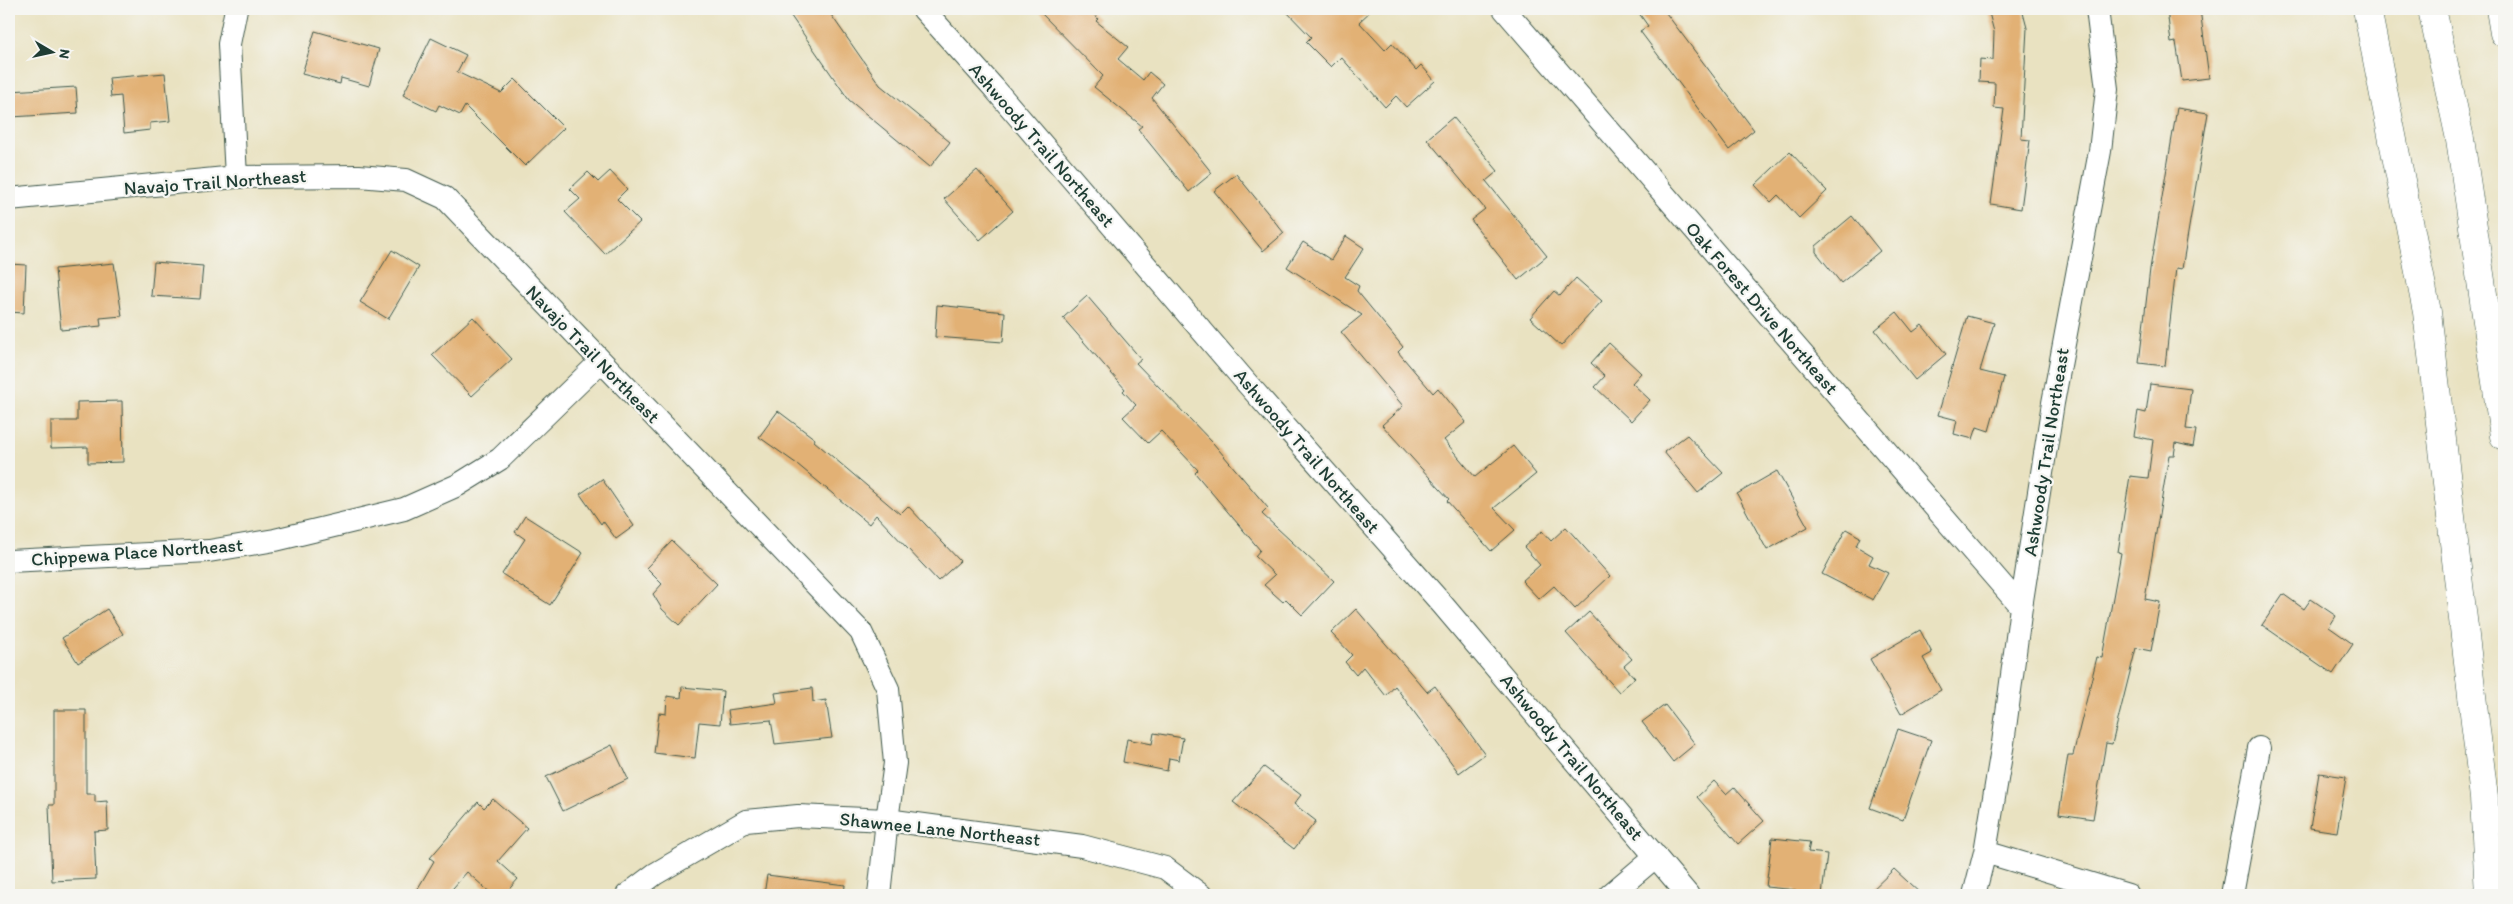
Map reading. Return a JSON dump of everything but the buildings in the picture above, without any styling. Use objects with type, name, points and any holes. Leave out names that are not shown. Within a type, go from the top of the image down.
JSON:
[{"type":"highway","points":[[2367,9],[2426,312],[2484,798],[2489,895]]},
{"type":"highway","points":[[2432,9],[2460,139],[2504,436]]},
{"type":"highway","points":[[2500,9],[2504,34]]},
{"type":"street","points":[[236,9],[229,44],[236,177]]},
{"type":"street","name":"Ashwoody Trail Northeast","points":[[923,9],[994,88],[1246,381],[1442,604],[1688,895]]},
{"type":"street","name":"Oak Forest Drive Northeast","points":[[1504,9],[2021,607]]},
{"type":"street","name":"Ashwoody Trail Northeast","points":[[1974,895],[1985,852],[2053,403],[2100,151],[2107,89],[2096,9]]},
{"type":"street","name":"Navajo Trail Northeast","points":[[9,199],[236,177],[359,176],[406,180],[445,198],[860,632],[888,689],[895,763],[887,820],[880,895]]},
{"type":"street","name":"Chippewa Place Northeast","points":[[9,561],[209,551],[275,540],[404,509],[458,485],[500,459],[600,362]]},
{"type":"street","points":[[2232,895],[2259,748]]},
{"type":"street","name":"Shawnee Lane Northeast","points":[[627,895],[655,874],[746,821],[798,816],[887,820],[1082,846],[1165,868],[1202,895]]},
{"type":"street","points":[[1985,852],[2128,895]]},
{"type":"street","points":[[1610,895],[1656,856]]}]
